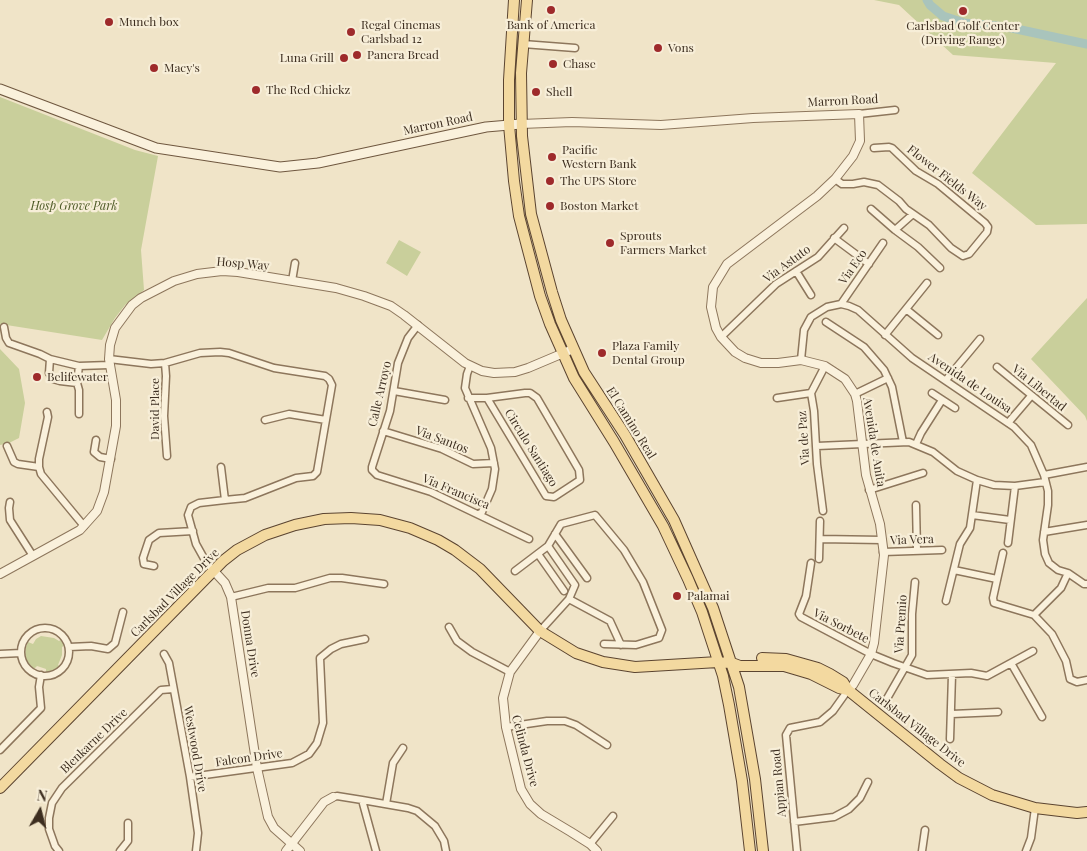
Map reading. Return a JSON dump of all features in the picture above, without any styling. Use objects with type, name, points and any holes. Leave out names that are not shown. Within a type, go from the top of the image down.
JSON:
[{"type":"main road","name":"El Camino Real","points":[[527,0],[521,73],[521,124],[531,214],[552,292],[573,349],[584,372],[625,436],[674,520],[703,583],[732,662],[745,718],[755,779],[763,851]]},
{"type":"main road","name":"El Camino Real","points":[[513,2],[509,125],[514,181],[519,216],[540,296],[562,354],[574,378],[663,526],[692,587],[718,662],[737,744],[750,851]]},
{"type":"main road","name":"Marron Road","points":[[0,89],[156,148],[280,167],[318,164],[486,127],[521,124]]},
{"type":"main road","name":"Carlsbad Village Drive","points":[[0,788],[213,570],[230,555],[265,535],[295,524],[340,518],[380,520],[420,532],[438,540],[455,550],[485,573],[540,631],[576,653],[615,665],[654,667],[732,662],[738,659],[786,659],[818,668],[843,682],[848,690],[959,778],[992,795],[1035,808],[1087,812]]},
{"type":"street","points":[[523,44],[575,48]]},
{"type":"street","name":"Marron Road","points":[[521,124],[572,122],[660,126],[753,118],[858,114],[895,110]]},
{"type":"street","name":"Avenida de Anita","points":[[848,690],[853,685],[871,654],[874,643],[883,552],[880,524],[869,490],[855,394],[845,379],[825,366],[801,360],[762,363],[745,358],[735,352],[721,337],[713,320],[711,307],[713,287],[721,271],[732,260],[796,213],[835,179],[858,148],[860,130],[858,114]]},
{"type":"street","name":"Flower Fields Way","points":[[835,179],[842,184],[864,182],[878,185],[929,225],[951,248],[963,256],[968,254],[987,232],[988,227],[985,223],[938,184],[916,171],[892,148],[874,148]]},
{"type":"street","points":[[872,209],[940,268]]},
{"type":"street","points":[[895,230],[913,214]]},
{"type":"street","name":"Via Astuto","points":[[721,337],[776,284],[818,257],[844,228]]},
{"type":"street","points":[[834,238],[870,264]]},
{"type":"street","name":"Via Eco","points":[[841,304],[883,244]]},
{"type":"street","points":[[292,281],[295,263]]},
{"type":"street","name":"Hosp Way","points":[[0,574],[84,526],[97,511],[111,459],[117,416],[116,397],[109,362],[110,345],[115,328],[125,313],[141,298],[174,281],[197,274],[222,271],[336,288],[378,300],[404,315],[470,366],[494,373],[514,372],[528,368],[573,349]]},
{"type":"street","points":[[796,271],[811,295]]},
{"type":"street","points":[[885,335],[927,283]]},
{"type":"street","points":[[801,360],[804,330],[811,317],[826,307],[841,304]]},
{"type":"street","name":"Avenida de Louisa","points":[[841,304],[858,310],[912,358],[1008,423],[1031,445],[1045,479],[1048,498],[1043,540],[1045,554],[1049,562],[1058,570],[1068,573]]},
{"type":"street","points":[[906,309],[938,335]]},
{"type":"street","points":[[826,322],[864,347],[884,370],[892,387],[903,442]]},
{"type":"street","points":[[4,326],[9,343],[50,359],[79,366],[109,362],[165,363],[200,353],[220,352],[229,353],[274,368],[325,376],[332,385],[317,472],[313,476],[296,478],[245,498],[225,500],[221,467]]},
{"type":"street","name":"Calle Arroyo","points":[[372,470],[390,411],[398,363],[408,338],[418,326]]},
{"type":"street","points":[[946,380],[980,339]]},
{"type":"street","points":[[50,359],[49,373],[53,379],[60,382],[78,383]]},
{"type":"street","name":"David Place","points":[[165,363],[164,416],[167,456]]},
{"type":"street","points":[[79,366],[79,414]]},
{"type":"street","points":[[470,366],[466,374],[465,388],[491,448],[494,463],[492,489],[482,512],[479,514]]},
{"type":"street","name":"Via de Paz","points":[[823,511],[811,393],[825,366]]},
{"type":"street","name":"Via Libertad","points":[[997,367],[1030,396],[1068,425]]},
{"type":"street","points":[[855,394],[888,378]]},
{"type":"street","points":[[394,391],[445,400]]},
{"type":"street","name":"Circulo Santiago","points":[[530,393],[537,398],[579,470],[580,480],[554,497],[546,496],[487,398],[530,393]]},
{"type":"street","points":[[777,398],[811,393]]},
{"type":"street","points":[[932,393],[955,408]]},
{"type":"street","points":[[1008,423],[1030,396]]},
{"type":"street","points":[[468,398],[487,398]]},
{"type":"street","points":[[916,444],[942,400]]},
{"type":"street","points":[[47,412],[48,417],[39,467],[40,474],[84,526]]},
{"type":"street","points":[[265,420],[289,414],[326,420]]},
{"type":"street","name":"Via Santos","points":[[383,431],[442,449],[473,464],[494,463]]},
{"type":"street","points":[[96,440],[94,452],[100,457],[111,459]]},
{"type":"street","points":[[817,446],[903,442],[916,444],[933,452],[957,471],[994,485],[1015,486],[1087,467]]},
{"type":"street","points":[[7,446],[14,462],[39,467]]},
{"type":"street","name":"Via Francisca","points":[[372,470],[377,475],[431,492],[529,539]]},
{"type":"street","points":[[869,490],[923,473]]},
{"type":"street","points":[[946,601],[960,544],[970,528],[977,480]]},
{"type":"street","points":[[1008,543],[1015,486]]},
{"type":"street","name":"Donna Drive","points":[[225,500],[199,503],[191,507],[188,514],[196,544],[206,562],[225,583],[231,597],[258,768],[268,817],[274,828],[300,851]]},
{"type":"street","points":[[10,502],[8,508],[10,520],[33,556]]},
{"type":"street","points":[[916,505],[917,551]]},
{"type":"street","points":[[515,571],[548,546],[561,524],[596,515],[624,550],[643,582],[662,630],[659,638],[636,645],[604,644]]},
{"type":"street","points":[[972,516],[1010,520]]},
{"type":"street","points":[[819,559],[820,521]]},
{"type":"street","points":[[1044,532],[1087,524]]},
{"type":"street","points":[[154,566],[144,564],[143,558],[150,540],[159,533],[193,531]]},
{"type":"street","points":[[555,534],[587,578]]},
{"type":"street","points":[[820,539],[882,540]]},
{"type":"street","points":[[540,631],[569,599],[575,585],[548,546]]},
{"type":"street","name":"Via Vera","points":[[883,552],[942,550]]},
{"type":"street","points":[[1003,553],[993,598],[994,603],[1034,615],[1052,634],[1066,661],[1070,679],[1077,682],[1087,680]]},
{"type":"street","points":[[538,554],[564,591]]},
{"type":"street","name":"Via Sorbete","points":[[811,563],[806,596],[799,614],[802,618],[871,654],[928,676],[971,673],[987,676],[1033,651]]},
{"type":"street","points":[[954,570],[997,579]]},
{"type":"street","points":[[1034,615],[1061,588],[1068,573],[1084,584],[1087,584]]},
{"type":"street","points":[[231,597],[268,588],[295,588],[330,578],[384,584]]},
{"type":"street","name":"Via Premio","points":[[885,702],[912,655],[912,614],[915,582]]},
{"type":"street","points":[[569,599],[610,621],[621,645]]},
{"type":"street","points":[[69,647],[91,646],[108,649],[115,643],[123,612]]},
{"type":"street","points":[[450,627],[457,642],[510,672]]},
{"type":"street","points":[[43,628],[58,632],[64,636],[69,647],[68,660],[63,669],[53,675],[36,674],[27,667],[21,653],[27,636],[34,630],[43,628]]},
{"type":"street","name":"Celinda Drive","points":[[540,631],[510,672],[503,698],[506,727],[521,789],[530,804],[541,814],[590,844],[597,851]]},
{"type":"street","name":"Falcon Drive","points":[[190,777],[292,763],[309,754],[317,743],[324,723],[320,658],[341,644],[365,639]]},
{"type":"street","points":[[0,654],[21,653]]},
{"type":"street","name":"Westwood Drive","points":[[164,654],[169,663],[190,777],[198,833],[196,851]]},
{"type":"street","points":[[1011,663],[1042,717]]},
{"type":"street","points":[[0,750],[40,708],[39,687],[41,675]]},
{"type":"street","points":[[950,739],[952,675]]},
{"type":"street","name":"Blenkarne Drive","points":[[59,851],[55,846],[49,829],[48,818],[52,803],[62,788],[162,690],[173,689]]},
{"type":"street","name":"Appian Road","points":[[797,851],[787,732],[793,728],[820,722],[833,711],[848,690]]},
{"type":"street","points":[[952,714],[998,712]]},
{"type":"street","points":[[506,727],[546,721],[565,721],[576,725],[607,745]]},
{"type":"street","points":[[386,804],[393,763],[403,748]]},
{"type":"street","points":[[794,822],[834,817],[849,809],[860,798],[868,782]]},
{"type":"street","points":[[286,851],[324,802],[337,796],[408,808],[423,815],[435,826],[444,842],[446,851]]},
{"type":"street","points":[[362,800],[376,851]]},
{"type":"street","points":[[1026,851],[1035,808]]},
{"type":"street","points":[[590,844],[613,816]]},
{"type":"street","points":[[120,851],[128,841],[128,822]]},
{"type":"street","points":[[922,851],[925,830]]},
{"type":"green space","points":[[874,0],[1087,0],[1087,224],[1036,225],[972,173],[1056,63],[953,55],[899,5]]},
{"type":"green space","name":"Hosp Grove Park","points":[[0,97],[135,150],[158,156],[141,250],[144,290],[125,305],[102,340],[0,324]]},
{"type":"green space","points":[[399,240],[421,252],[407,276],[386,263]]},
{"type":"green space","points":[[1087,298],[1087,421],[1085,416],[1031,359]]},
{"type":"green space","points":[[0,349],[19,369],[25,403],[19,438],[0,445]]},
{"type":"green space","points":[[41,636],[54,638],[59,641],[62,639],[65,645],[62,647],[62,655],[58,665],[61,667],[46,674],[46,669],[37,666],[33,670],[28,665],[25,657],[28,642],[33,644]]},
{"type":"waterway","points":[[927,0],[943,16],[964,23],[1007,27],[1087,44]]},
{"type":"place","name":"Bank of America","points":[[551,10]]},
{"type":"place","name":"Carlsbad Golf Center (Driving Range)","points":[[963,11]]},
{"type":"place","name":"Munch box","points":[[109,22]]},
{"type":"place","name":"Regal Cinemas Carlsbad 12","points":[[351,32]]},
{"type":"place","name":"Vons","points":[[658,48]]},
{"type":"place","name":"Panera Bread","points":[[357,55]]},
{"type":"place","name":"Luna Grill","points":[[344,58]]},
{"type":"place","name":"Chase","points":[[553,64]]},
{"type":"place","name":"Macy's","points":[[154,68]]},
{"type":"place","name":"The Red Chickz","points":[[256,90]]},
{"type":"place","name":"Shell","points":[[536,92]]},
{"type":"place","name":"Pacific Western Bank","points":[[552,157]]},
{"type":"place","name":"The UPS Store","points":[[550,181]]},
{"type":"place","name":"Boston Market","points":[[550,206]]},
{"type":"place","name":"Sprouts Farmers Market","points":[[610,243]]},
{"type":"place","name":"Plaza Family Dental Group","points":[[602,353]]},
{"type":"place","name":"Belifewater","points":[[37,377]]},
{"type":"place","name":"Palamai","points":[[677,596]]}]
